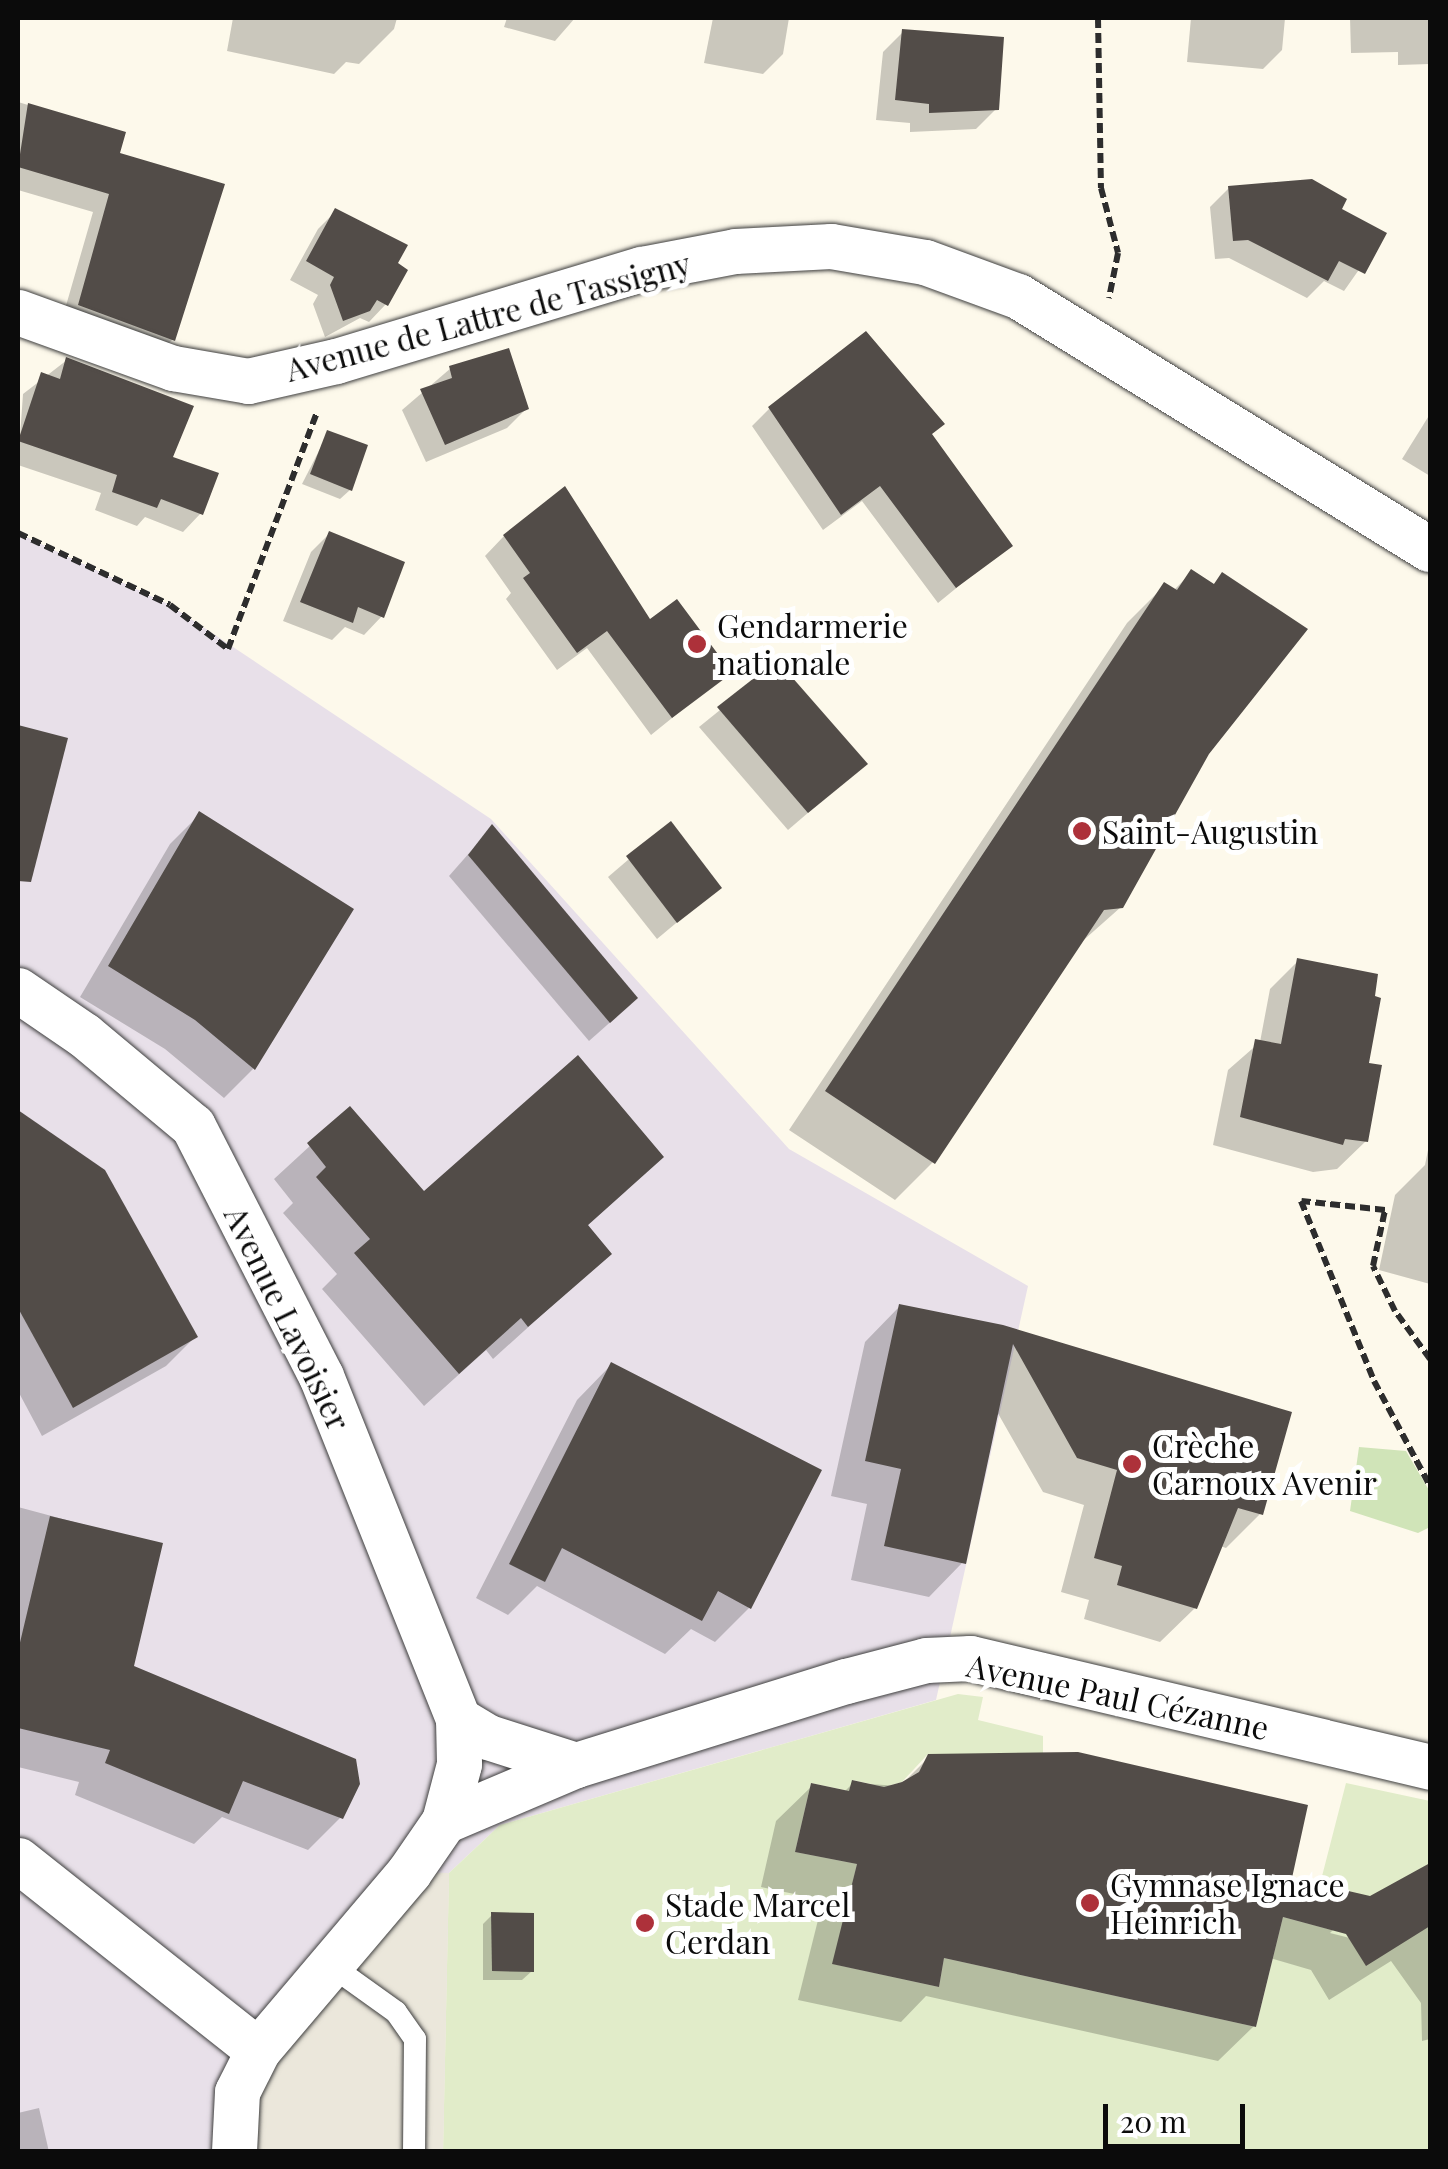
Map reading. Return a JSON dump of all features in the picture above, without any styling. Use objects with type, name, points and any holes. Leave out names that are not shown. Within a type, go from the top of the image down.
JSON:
[{"type":"street","name":"Avenue de Lattre de Tassigny","points":[[18,312],[211,376],[248,380],[336,361],[640,269],[734,251],[831,246],[925,262],[1018,296],[1430,549]]},
{"type":"street","name":"Avenue Lavoisier","points":[[18,990],[84,1035],[192,1126],[321,1376],[458,1719]]},
{"type":"street","name":"Avenue Paul Cézanne","points":[[444,1821],[576,1765],[926,1660],[970,1658],[1430,1767]]},
{"type":"street","points":[[458,1719],[488,1736],[576,1765]]},
{"type":"street","points":[[234,2152],[237,2092],[258,2050],[444,1821],[459,1764],[458,1719]]},
{"type":"street","points":[[18,1860],[258,2050]]},
{"type":"lane","points":[[328,1964],[396,2012],[415,2039],[414,2152]]},
{"type":"path","points":[[1098,18],[1100,188],[1118,253],[1100,343]]},
{"type":"path","points":[[18,533],[170,605],[228,649],[336,361]]},
{"type":"path","points":[[1429,1480],[1374,1381],[1301,1202],[1385,1210],[1373,1266],[1395,1311],[1430,1359]]},
{"type":"shaded area","points":[[18,533],[170,605],[491,819],[789,1149],[1028,1286],[936,1700],[500,1825],[449,1873],[443,2151],[18,2152]]},
{"type":"shaded area","points":[[409,1872],[449,1873],[443,2151],[234,2152],[232,2128]]},
{"type":"green space","points":[[1359,1447],[1406,1451],[1430,1492],[1430,1527],[1418,1533],[1350,1511]]},
{"type":"green space","name":"Stade Marcel Cerdan","points":[[958,1694],[983,1697],[978,1720],[1043,1736],[1043,1754],[928,1754],[902,1782],[884,1787],[853,1780],[849,1791],[811,1783],[795,1852],[857,1864],[833,1964],[939,1987],[944,1958],[1256,2027],[1283,1917],[1328,1929],[1336,1888],[1320,1884],[1346,1783],[1430,1801],[1430,2151],[443,2152],[449,1873],[500,1825]]},
{"type":"building","points":[[902,29],[1004,37],[999,110],[929,113],[929,104],[895,100]]},
{"type":"building","points":[[28,103],[126,132],[120,153],[225,184],[175,341],[78,305],[109,194],[18,167]]},
{"type":"building","points":[[1312,179],[1347,199],[1342,209],[1387,233],[1365,274],[1339,261],[1328,281],[1248,240],[1233,241],[1228,186]]},
{"type":"building","points":[[335,208],[408,245],[398,263],[408,270],[388,306],[377,300],[370,311],[343,321],[330,285],[334,277],[306,261]]},
{"type":"building","points":[[866,331],[945,424],[932,434],[1013,546],[956,588],[880,486],[841,515],[768,407]]},
{"type":"building","points":[[509,348],[529,409],[445,445],[420,389],[452,378],[449,366]]},
{"type":"building","points":[[66,357],[194,406],[173,457],[219,473],[203,515],[161,499],[157,508],[112,492],[117,475],[18,441],[41,372],[60,379]]},
{"type":"building","points":[[327,430],[368,445],[352,491],[310,474]]},
{"type":"building","points":[[565,486],[650,619],[677,599],[732,673],[672,718],[607,631],[577,653],[523,578],[530,573],[503,535]]},
{"type":"building","points":[[329,531],[405,562],[384,618],[358,607],[353,623],[300,602]]},
{"type":"building","name":"Saint-Augustin","points":[[1191,569],[1214,584],[1222,572],[1308,629],[1209,754],[1123,908],[1104,910],[935,1164],[825,1091],[1164,582],[1177,590]]},
{"type":"building","points":[[777,660],[868,764],[808,813],[717,707]]},
{"type":"building","points":[[18,725],[68,738],[31,882],[18,881]]},
{"type":"building","points":[[199,811],[354,909],[255,1070],[195,1020],[108,966]]},
{"type":"building","points":[[671,821],[722,888],[677,923],[626,856]]},
{"type":"building","points":[[492,824],[638,998],[610,1023],[468,855]]},
{"type":"building","points":[[1297,958],[1378,974],[1375,996],[1381,998],[1369,1063],[1382,1065],[1368,1142],[1345,1139],[1343,1145],[1240,1117],[1255,1039],[1281,1044]]},
{"type":"building","points":[[578,1055],[664,1157],[588,1225],[612,1254],[528,1327],[521,1318],[459,1374],[354,1253],[370,1239],[316,1177],[326,1167],[307,1143],[350,1106],[424,1191]]},
{"type":"building","points":[[18,1110],[105,1170],[198,1337],[73,1408],[18,1308]]},
{"type":"building","points":[[899,1304],[1003,1325],[1292,1412],[1263,1515],[1238,1508],[1197,1609],[1117,1585],[1122,1566],[1094,1558],[1117,1470],[1077,1458],[1013,1344],[966,1564],[884,1546],[901,1469],[865,1461]]},
{"type":"building","points":[[611,1362],[822,1470],[751,1609],[718,1591],[702,1621],[562,1548],[545,1582],[509,1564]]},
{"type":"building","points":[[50,1516],[163,1543],[134,1666],[356,1759],[360,1784],[343,1819],[243,1781],[229,1814],[105,1763],[110,1750],[18,1728],[18,1651]]},
{"type":"building","name":"Gymnase Ignace Heinrich","points":[[1078,1752],[1308,1805],[1292,1878],[1370,1896],[1430,1863],[1430,1926],[1366,1966],[1346,1934],[1283,1917],[1256,2027],[944,1958],[939,1987],[832,1964],[857,1864],[795,1852],[811,1783],[849,1791],[852,1780],[884,1787],[919,1772],[928,1754]]},
{"type":"building","points":[[491,1912],[534,1913],[534,1972],[492,1971]]},
{"type":"place","name":"Gendarmerie nationale","points":[[697,644]]},
{"type":"place","name":"Saint-Augustin","points":[[1082,831]]},
{"type":"place","name":"Crèche Carnoux Avenir","points":[[1132,1464]]},
{"type":"place","name":"Gymnase Ignace Heinrich","points":[[1090,1903]]},
{"type":"place","name":"Stade Marcel Cerdan","points":[[645,1923]]}]
